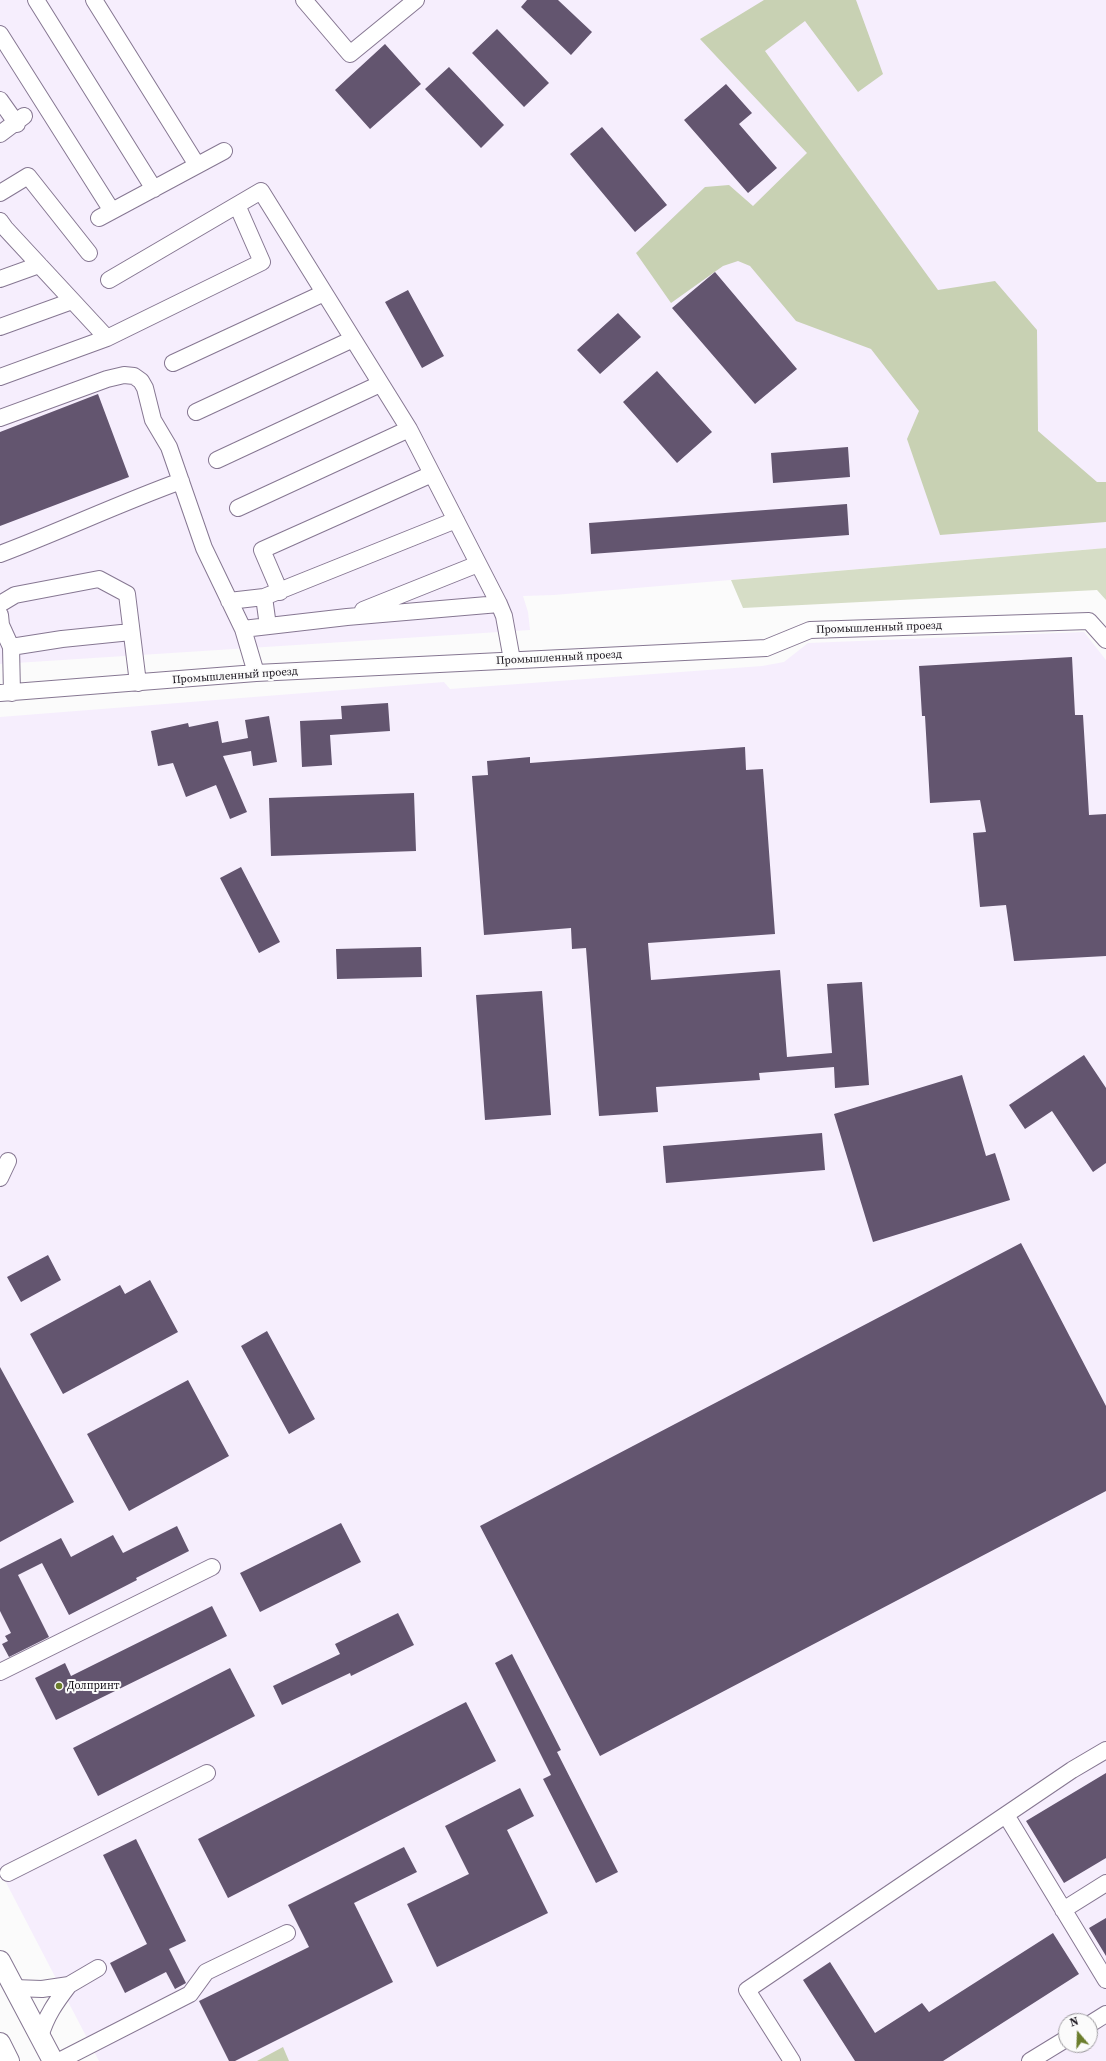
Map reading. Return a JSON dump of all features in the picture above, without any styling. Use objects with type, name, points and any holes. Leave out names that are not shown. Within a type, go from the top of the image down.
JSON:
[{"type":"main road","points":[[0,1961],[53,2061]]},
{"type":"main road","points":[[0,2043],[9,2061]]},
{"type":"street","points":[[36,0],[154,189]]},
{"type":"street","points":[[94,0],[197,165]]},
{"type":"street","points":[[304,0],[350,54],[416,0]]},
{"type":"street","points":[[0,34],[105,214],[224,151]]},
{"type":"street","points":[[0,100],[21,120],[0,134]]},
{"type":"street","points":[[0,193],[28,176],[89,253]]},
{"type":"street","points":[[108,280],[260,191],[409,429],[499,604],[504,616],[512,660]]},
{"type":"street","points":[[0,377],[107,338],[262,262],[236,205]]},
{"type":"street","points":[[2,226],[107,338]]},
{"type":"street","points":[[0,278],[39,265]]},
{"type":"street","points":[[173,362],[324,293]]},
{"type":"street","points":[[0,327],[72,301]]},
{"type":"street","points":[[196,412],[352,339]]},
{"type":"street","points":[[0,418],[107,379],[124,375],[134,376],[141,381],[145,388],[153,420],[169,447],[204,548],[243,629],[256,673]]},
{"type":"street","points":[[217,460],[380,384]]},
{"type":"street","points":[[238,508],[409,429]]},
{"type":"street","points":[[280,592],[262,550],[432,474]]},
{"type":"street","points":[[0,554],[78,524],[140,496],[181,481]]},
{"type":"street","points":[[230,601],[264,597],[280,592],[456,520]]},
{"type":"street","points":[[347,617],[478,564]]},
{"type":"street","points":[[0,604],[15,595],[98,579],[127,594],[138,683]]},
{"type":"street","points":[[264,597],[268,626]]},
{"type":"street","points":[[243,629],[347,617],[499,604]]},
{"type":"street","points":[[0,615],[0,625],[11,647],[6,693]]},
{"type":"street","name":"Промышленный проезд","points":[[6,693],[256,673],[766,648],[810,630],[1089,621],[1106,640]]},
{"type":"street","points":[[11,647],[62,639],[131,632]]},
{"type":"street","points":[[0,1178],[8,1161]]},
{"type":"street","points":[[0,1672],[212,1567]]},
{"type":"street","points":[[792,2061],[747,1990],[1072,1770],[1106,1750]]},
{"type":"street","points":[[3,1878],[206,1773]]},
{"type":"street","points":[[1006,1815],[1106,1980]]},
{"type":"street","points":[[1063,1910],[1106,1883]]},
{"type":"street","points":[[59,2061],[190,1994],[206,1972],[287,1933]]},
{"type":"street","points":[[14,1988],[42,1989],[69,1985],[98,1968]]},
{"type":"street","points":[[40,2037],[44,2021],[69,1985]]},
{"type":"street","points":[[1030,2061],[1058,2044]]},
{"type":"shaded area","points":[[0,0],[1106,0],[1106,548],[554,595],[523,596],[528,612],[530,630],[0,664]]},
{"type":"shaded area","points":[[1084,632],[1106,660],[1106,2061],[99,2061],[0,1871],[0,717],[444,682],[450,689],[762,666],[784,662],[808,643]]},
{"type":"green space","points":[[764,0],[856,0],[883,74],[858,92],[805,21],[765,51],[938,290],[995,281],[1037,330],[1038,431],[1097,482],[1106,482],[1106,522],[940,535],[907,439],[919,411],[871,349],[796,321],[750,266],[738,261],[723,266],[671,303],[636,253],[705,187],[729,185],[753,206],[807,153],[700,39]]},
{"type":"green space","points":[[1106,548],[1106,600],[1097,590],[743,608],[731,580]]},
{"type":"green space","points":[[283,2047],[289,2061],[257,2061]]},
{"type":"building","points":[[527,0],[558,0],[592,32],[571,55],[521,7]]},
{"type":"building","points":[[497,29],[549,83],[524,107],[472,53]]},
{"type":"building","points":[[385,44],[421,84],[370,129],[335,90]]},
{"type":"building","points":[[449,67],[504,125],[481,148],[425,89]]},
{"type":"building","points":[[726,84],[752,113],[739,124],[777,168],[748,193],[684,120]]},
{"type":"building","points":[[602,127],[667,205],[635,232],[570,154]]},
{"type":"building","points":[[715,272],[797,369],[755,404],[672,308]]},
{"type":"building","points":[[408,290],[444,356],[422,368],[385,302]]},
{"type":"building","points":[[618,313],[641,337],[600,374],[577,350]]},
{"type":"building","points":[[657,371],[712,432],[677,463],[623,402]]},
{"type":"building","points":[[98,394],[129,477],[0,526],[0,432]]},
{"type":"building","points":[[848,447],[850,477],[773,483],[771,453]]},
{"type":"building","points":[[847,504],[849,535],[591,554],[589,523]]},
{"type":"building","points":[[1072,657],[1075,715],[1083,715],[1089,815],[1106,814],[1106,956],[1014,961],[1006,905],[980,907],[973,833],[986,832],[980,800],[930,803],[925,716],[922,716],[919,666]]},
{"type":"building","points":[[388,703],[390,731],[330,735],[332,765],[302,767],[300,721],[342,719],[341,706]]},
{"type":"building","points":[[269,716],[277,762],[253,766],[251,751],[223,756],[247,812],[230,819],[216,785],[186,797],[173,763],[158,766],[151,731],[188,723],[189,727],[218,721],[222,743],[248,738],[245,720]]},
{"type":"building","points":[[745,747],[746,770],[763,769],[775,934],[648,943],[651,980],[780,970],[787,1057],[832,1053],[827,984],[862,982],[869,1085],[835,1088],[834,1067],[759,1073],[760,1080],[656,1087],[658,1112],[599,1116],[586,948],[572,949],[571,928],[484,935],[472,776],[488,775],[487,761],[530,757],[530,763]]},
{"type":"building","points":[[414,793],[416,851],[271,856],[269,798]]},
{"type":"building","points":[[241,867],[280,942],[259,953],[220,878]]},
{"type":"building","points":[[421,947],[422,977],[337,979],[336,949]]},
{"type":"building","points":[[542,991],[551,1115],[485,1120],[476,995]]},
{"type":"building","points":[[1084,1055],[1106,1088],[1106,1163],[1093,1172],[1052,1111],[1025,1129],[1009,1105]]},
{"type":"building","points":[[962,1075],[986,1156],[995,1153],[1010,1200],[873,1242],[834,1114]]},
{"type":"building","points":[[822,1133],[825,1170],[666,1183],[663,1146]]},
{"type":"building","points":[[1021,1243],[1106,1406],[1106,1491],[600,1756],[480,1526]]},
{"type":"building","points":[[48,1255],[61,1280],[21,1302],[7,1277]]},
{"type":"building","points":[[150,1280],[178,1332],[63,1394],[30,1334],[120,1285],[125,1294]]},
{"type":"building","points":[[267,1331],[315,1419],[289,1434],[241,1346]]},
{"type":"building","points":[[0,1367],[74,1502],[0,1542]]},
{"type":"building","points":[[188,1380],[229,1456],[129,1511],[87,1434]]},
{"type":"building","points":[[341,1523],[361,1562],[260,1612],[240,1573]]},
{"type":"building","points":[[177,1526],[189,1551],[69,1615],[42,1563],[18,1575],[49,1637],[9,1657],[2,1644],[8,1641],[5,1636],[11,1633],[0,1611],[0,1569],[61,1538],[71,1557],[113,1535],[123,1553]]},
{"type":"building","points":[[212,1606],[227,1636],[56,1720],[35,1678],[65,1663],[71,1676]]},
{"type":"building","points":[[398,1613],[414,1645],[351,1676],[350,1673],[282,1705],[273,1686],[340,1654],[335,1644]]},
{"type":"building","points":[[512,1654],[561,1750],[557,1752],[618,1872],[596,1883],[543,1779],[551,1775],[495,1663]]},
{"type":"building","points":[[230,1668],[255,1716],[98,1796],[73,1748]]},
{"type":"building","points":[[466,1702],[496,1761],[228,1898],[198,1839]]},
{"type":"building","points":[[1106,1773],[1106,1858],[1064,1883],[1026,1821]]},
{"type":"building","points":[[520,1788],[534,1816],[507,1830],[548,1913],[437,1967],[407,1904],[469,1874],[445,1826]]},
{"type":"building","points":[[136,1839],[186,1941],[169,1949],[186,1983],[175,1989],[166,1972],[125,1993],[110,1963],[147,1944],[103,1855]]},
{"type":"building","points":[[404,1847],[417,1872],[354,1903],[393,1982],[235,2061],[229,2061],[199,2001],[309,1947],[288,1905]]},
{"type":"building","points":[[1106,1918],[1106,1956],[1089,1928]]},
{"type":"building","points":[[1053,1933],[1079,1974],[943,2061],[855,2061],[803,1980],[830,1962],[875,2033],[922,2003],[929,2012]]},
{"type":"place","name":"Долпринт","points":[[59,1686]]}]
